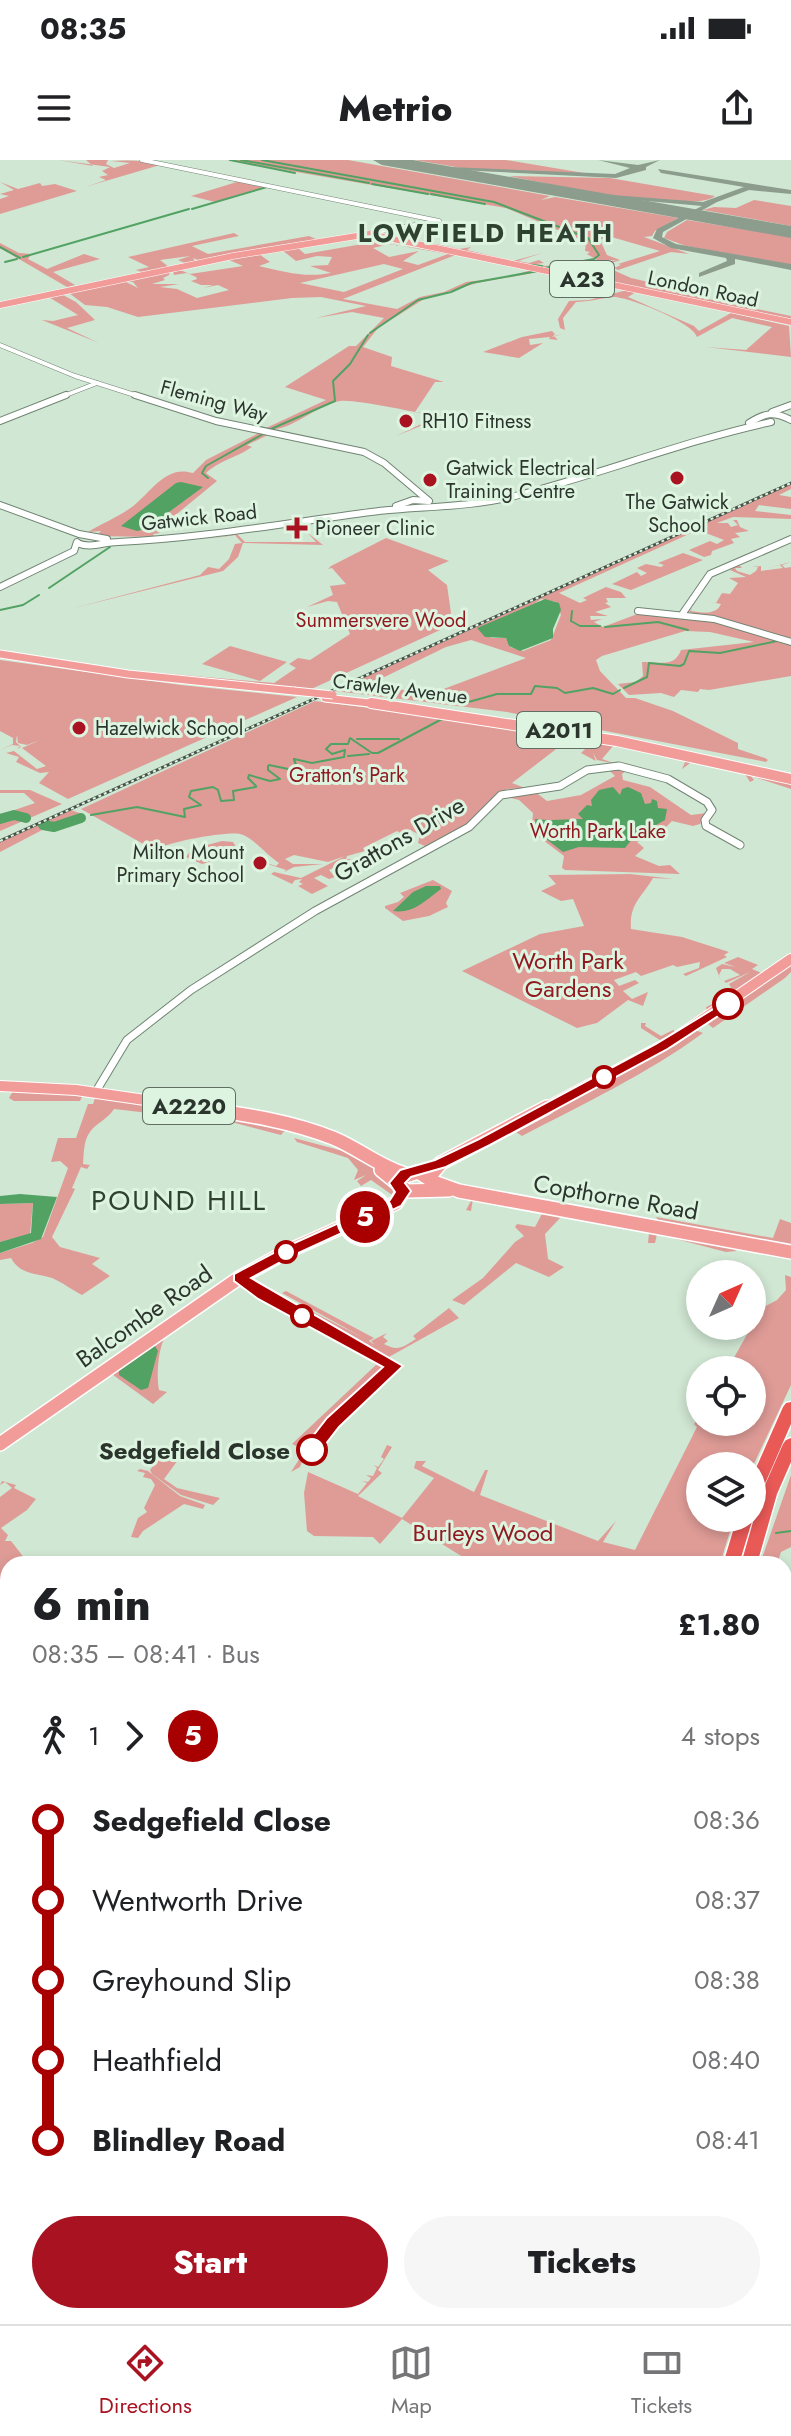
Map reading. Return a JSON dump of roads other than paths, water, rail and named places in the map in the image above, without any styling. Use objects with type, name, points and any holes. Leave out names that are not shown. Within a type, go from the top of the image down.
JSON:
[{"type":"highway","points":[[766,1463],[791,1407]]},
{"type":"highway","points":[[751,1556],[769,1494],[791,1444]]},
{"type":"highway","points":[[733,1556],[741,1532]]},
{"type":"main road","points":[[0,306],[192,263],[357,236],[358,239],[374,236]]},
{"type":"main road","name":"London Road","points":[[0,306],[54,293],[68,295],[69,291],[81,288],[302,246],[374,236],[791,323]]},
{"type":"main road","name":"Crawley Avenue","points":[[0,656],[181,685],[329,696],[566,727],[791,775]]},
{"type":"main road","name":"Crawley Avenue","points":[[329,696],[580,733],[791,775]]},
{"type":"main road","name":"Balcombe Road","points":[[0,1444],[230,1283],[286,1252],[413,1191],[441,1163],[679,1036],[791,959]]},
{"type":"main road","name":"A2220","points":[[0,1086],[95,1093],[265,1117],[335,1139],[370,1160],[408,1173]]},
{"type":"main road","points":[[370,1160],[413,1191]]},
{"type":"main road","points":[[413,1191],[398,1179],[441,1163]]},
{"type":"main road","points":[[408,1173],[413,1191]]},
{"type":"main road","name":"Copthorne Road","points":[[413,1191],[459,1191],[791,1252]]},
{"type":"street","points":[[142,160],[439,221],[374,236]]},
{"type":"street","name":"Fleming Way","points":[[0,345],[97,383],[222,422],[361,451],[383,463],[429,502]]},
{"type":"street","points":[[0,421],[97,383]]},
{"type":"street","points":[[768,412],[789,406]]},
{"type":"street","points":[[773,422],[783,420],[789,406]]},
{"type":"street","points":[[768,412],[791,422]]},
{"type":"street","name":"Gatwick Road","points":[[2,589],[75,550],[77,543],[91,538],[127,541],[190,539],[533,492],[639,461],[727,431],[768,412]]},
{"type":"street","points":[[756,417],[773,422],[791,422]]},
{"type":"street","name":"Gatwick Road","points":[[727,431],[773,422]]},
{"type":"street","points":[[415,490],[417,496],[406,506],[419,507],[429,502]]},
{"type":"street","name":"Gatwick Road","points":[[370,512],[408,501],[454,504]]},
{"type":"street","points":[[0,505],[37,515],[98,541],[95,546],[83,547],[66,529]]},
{"type":"street","points":[[683,613],[710,574],[791,539]]},
{"type":"street","name":"Gatwick Road","points":[[21,579],[95,546],[127,541]]},
{"type":"street","points":[[638,611],[683,613],[735,624],[789,641]]},
{"type":"street","name":"Grattons Drive","points":[[95,1093],[127,1040],[191,990],[322,907],[469,827],[504,793],[560,786],[593,768],[627,767],[666,778],[707,802],[712,810],[705,820],[706,826],[740,845]]},
{"type":"waterway","points":[[230,160],[295,173]]},
{"type":"waterway","points":[[241,160],[369,183]]},
{"type":"waterway","points":[[262,160],[494,202],[588,238],[599,255],[594,259],[545,268]]},
{"type":"waterway","points":[[372,184],[428,194]]},
{"type":"waterway","points":[[192,209],[267,187]]},
{"type":"waterway","points":[[431,194],[485,204]]},
{"type":"waterway","points":[[23,257],[189,209]]},
{"type":"waterway","points":[[0,247],[20,258]]},
{"type":"waterway","points":[[5,262],[17,259]]},
{"type":"waterway","points":[[530,265],[542,266]]},
{"type":"waterway","points":[[370,333],[418,300],[451,292],[471,283],[538,271]]},
{"type":"waterway","points":[[271,429],[335,401],[333,381],[350,364],[368,335]]},
{"type":"waterway","points":[[208,478],[202,473],[206,466],[263,434]]},
{"type":"waterway","points":[[49,588],[110,547]]},
{"type":"waterway","points":[[0,610],[23,605],[39,595]]},
{"type":"waterway","points":[[572,611],[571,621],[580,626],[600,626]]},
{"type":"waterway","points":[[605,627],[658,622],[688,630]]},
{"type":"waterway","points":[[624,688],[647,677],[649,663],[680,666],[684,664],[689,651],[720,653],[777,641]]},
{"type":"waterway","points":[[465,703],[497,694],[531,694],[535,686],[557,688],[565,693],[593,688],[613,694],[620,690]]},
{"type":"waterway","points":[[294,759],[312,763],[344,757],[345,750],[332,754],[326,749],[331,744],[348,744],[350,738],[372,753],[378,753],[442,719]]},
{"type":"waterway","points":[[357,739],[399,739]]},
{"type":"waterway","points":[[348,756],[369,754]]},
{"type":"waterway","points":[[269,765],[293,770],[297,767],[294,759]]},
{"type":"waterway","points":[[294,759],[295,763]]},
{"type":"waterway","points":[[256,786],[248,778],[249,775],[270,781],[280,779],[268,770],[268,766]]},
{"type":"waterway","points":[[91,815],[137,807],[185,817],[184,809],[201,805],[189,797],[191,791],[213,787],[218,790],[221,801],[234,800],[233,791],[256,787]]},
{"type":"waterway","points":[[0,819],[14,815],[26,818]]},
{"type":"waterway","points":[[43,825],[54,827],[81,818]]},
{"type":"waterway","points":[[776,1533],[791,1531]]},
{"type":"railway","points":[[0,841],[791,483]]},
{"type":"place","name":"RH10 Fitness","points":[[406,421]]},
{"type":"place","name":"The Gatwick School","points":[[677,478]]},
{"type":"place","name":"Gatwick Electrical Training Centre","points":[[430,480]]},
{"type":"place","name":"Pioneer Clinic","points":[[297,528]]},
{"type":"place","name":"Hazelwick School","points":[[79,728]]},
{"type":"place","name":"Milton Mount Primary School","points":[[260,863]]},
{"type":"place","name":"Sedgefield Close","points":[[312,1450]]},
{"type":"district","name":"LOWFIELD HEATH","points":[[486,233]]},
{"type":"district","name":"POUND HILL","points":[[179,1200]]},
{"type":"park label","name":"Summersvere Wood","points":[[381,620]]},
{"type":"park label","name":"Gratton's Park","points":[[347,775]]},
{"type":"park label","name":"Worth Park Lake","points":[[598,831]]},
{"type":"park label","name":"Worth Park Gardens","points":[[568,974]]},
{"type":"park label","name":"Burleys Wood","points":[[483,1532]]}]
